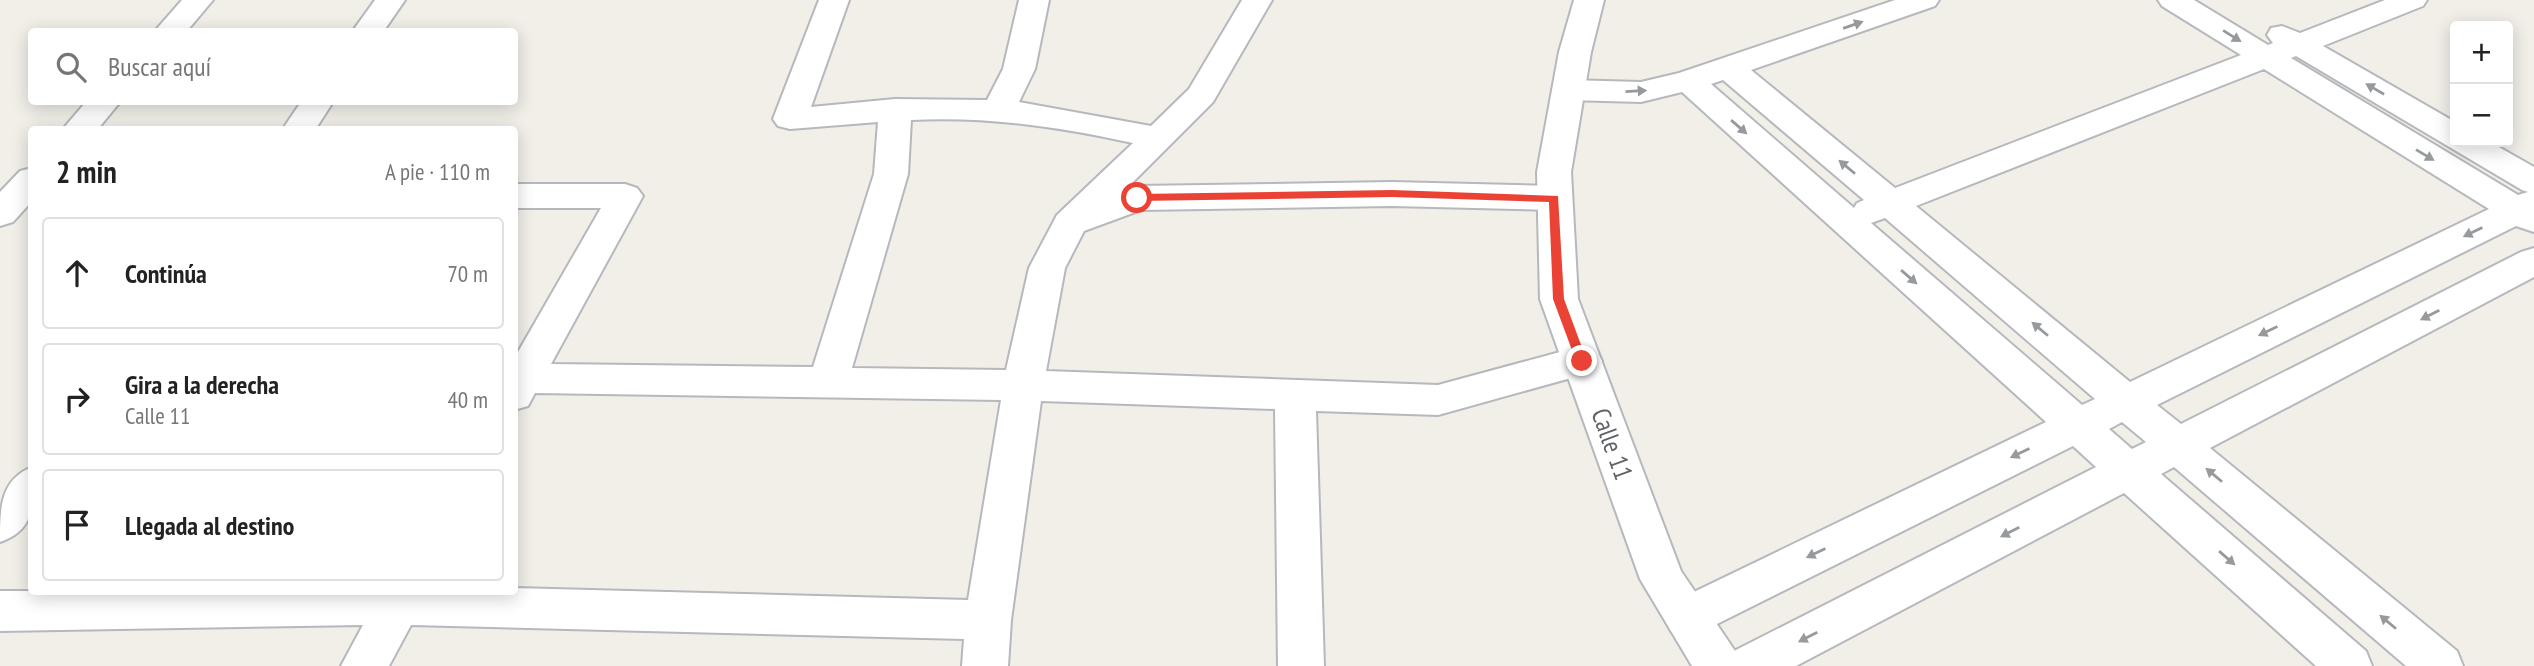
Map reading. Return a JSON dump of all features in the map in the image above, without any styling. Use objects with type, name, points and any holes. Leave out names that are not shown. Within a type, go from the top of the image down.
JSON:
[{"type":"street","points":[[173,28],[198,0]]},
{"type":"street","points":[[370,28],[390,0]]},
{"type":"street","points":[[834,0],[790,119],[895,109],[998,111],[1079,121],[1158,138]]},
{"type":"street","points":[[998,111],[1019,69],[1034,0]]},
{"type":"street","name":"Calle 11","points":[[1589,0],[1568,90],[1554,172],[1559,299],[1662,579],[1718,666]]},
{"type":"street","points":[[1568,90],[1642,92],[1688,81],[1924,0]]},
{"type":"street","points":[[2173,0],[2266,57],[2530,204]]},
{"type":"street","points":[[2222,0],[2450,133]]},
{"type":"street","points":[[1845,220],[2412,0]]},
{"type":"street","points":[[985,666],[988,620],[1023,385],[1047,268],[1070,224],[1202,95],[1254,1]]},
{"type":"street","points":[[1729,68],[2440,666]]},
{"type":"street","points":[[1688,81],[2349,666]]},
{"type":"street","points":[[82,126],[101,105]]},
{"type":"street","points":[[301,126],[315,105]]},
{"type":"street","points":[[828,382],[891,174],[895,109]]},
{"type":"street","points":[[2470,147],[2530,204]]},
{"type":"street","points":[[1070,224],[1137,198],[1392,194],[1555,198]]},
{"type":"street","points":[[518,196],[625,196],[518,384]]},
{"type":"street","points":[[1687,617],[2530,204]]},
{"type":"street","points":[[1751,666],[2534,261]]},
{"type":"street","points":[[518,384],[828,382],[1023,385],[1438,400],[1582,361]]},
{"type":"street","points":[[1295,395],[1301,666]]},
{"type":"street","points":[[0,524],[28,489]]},
{"type":"street","points":[[0,611],[402,598],[988,620]]},
{"type":"street","points":[[364,666],[402,598]]},
{"type":"route","points":[[1137,198],[1392,194],[1555,198],[1559,299],[1582,361]]}]
